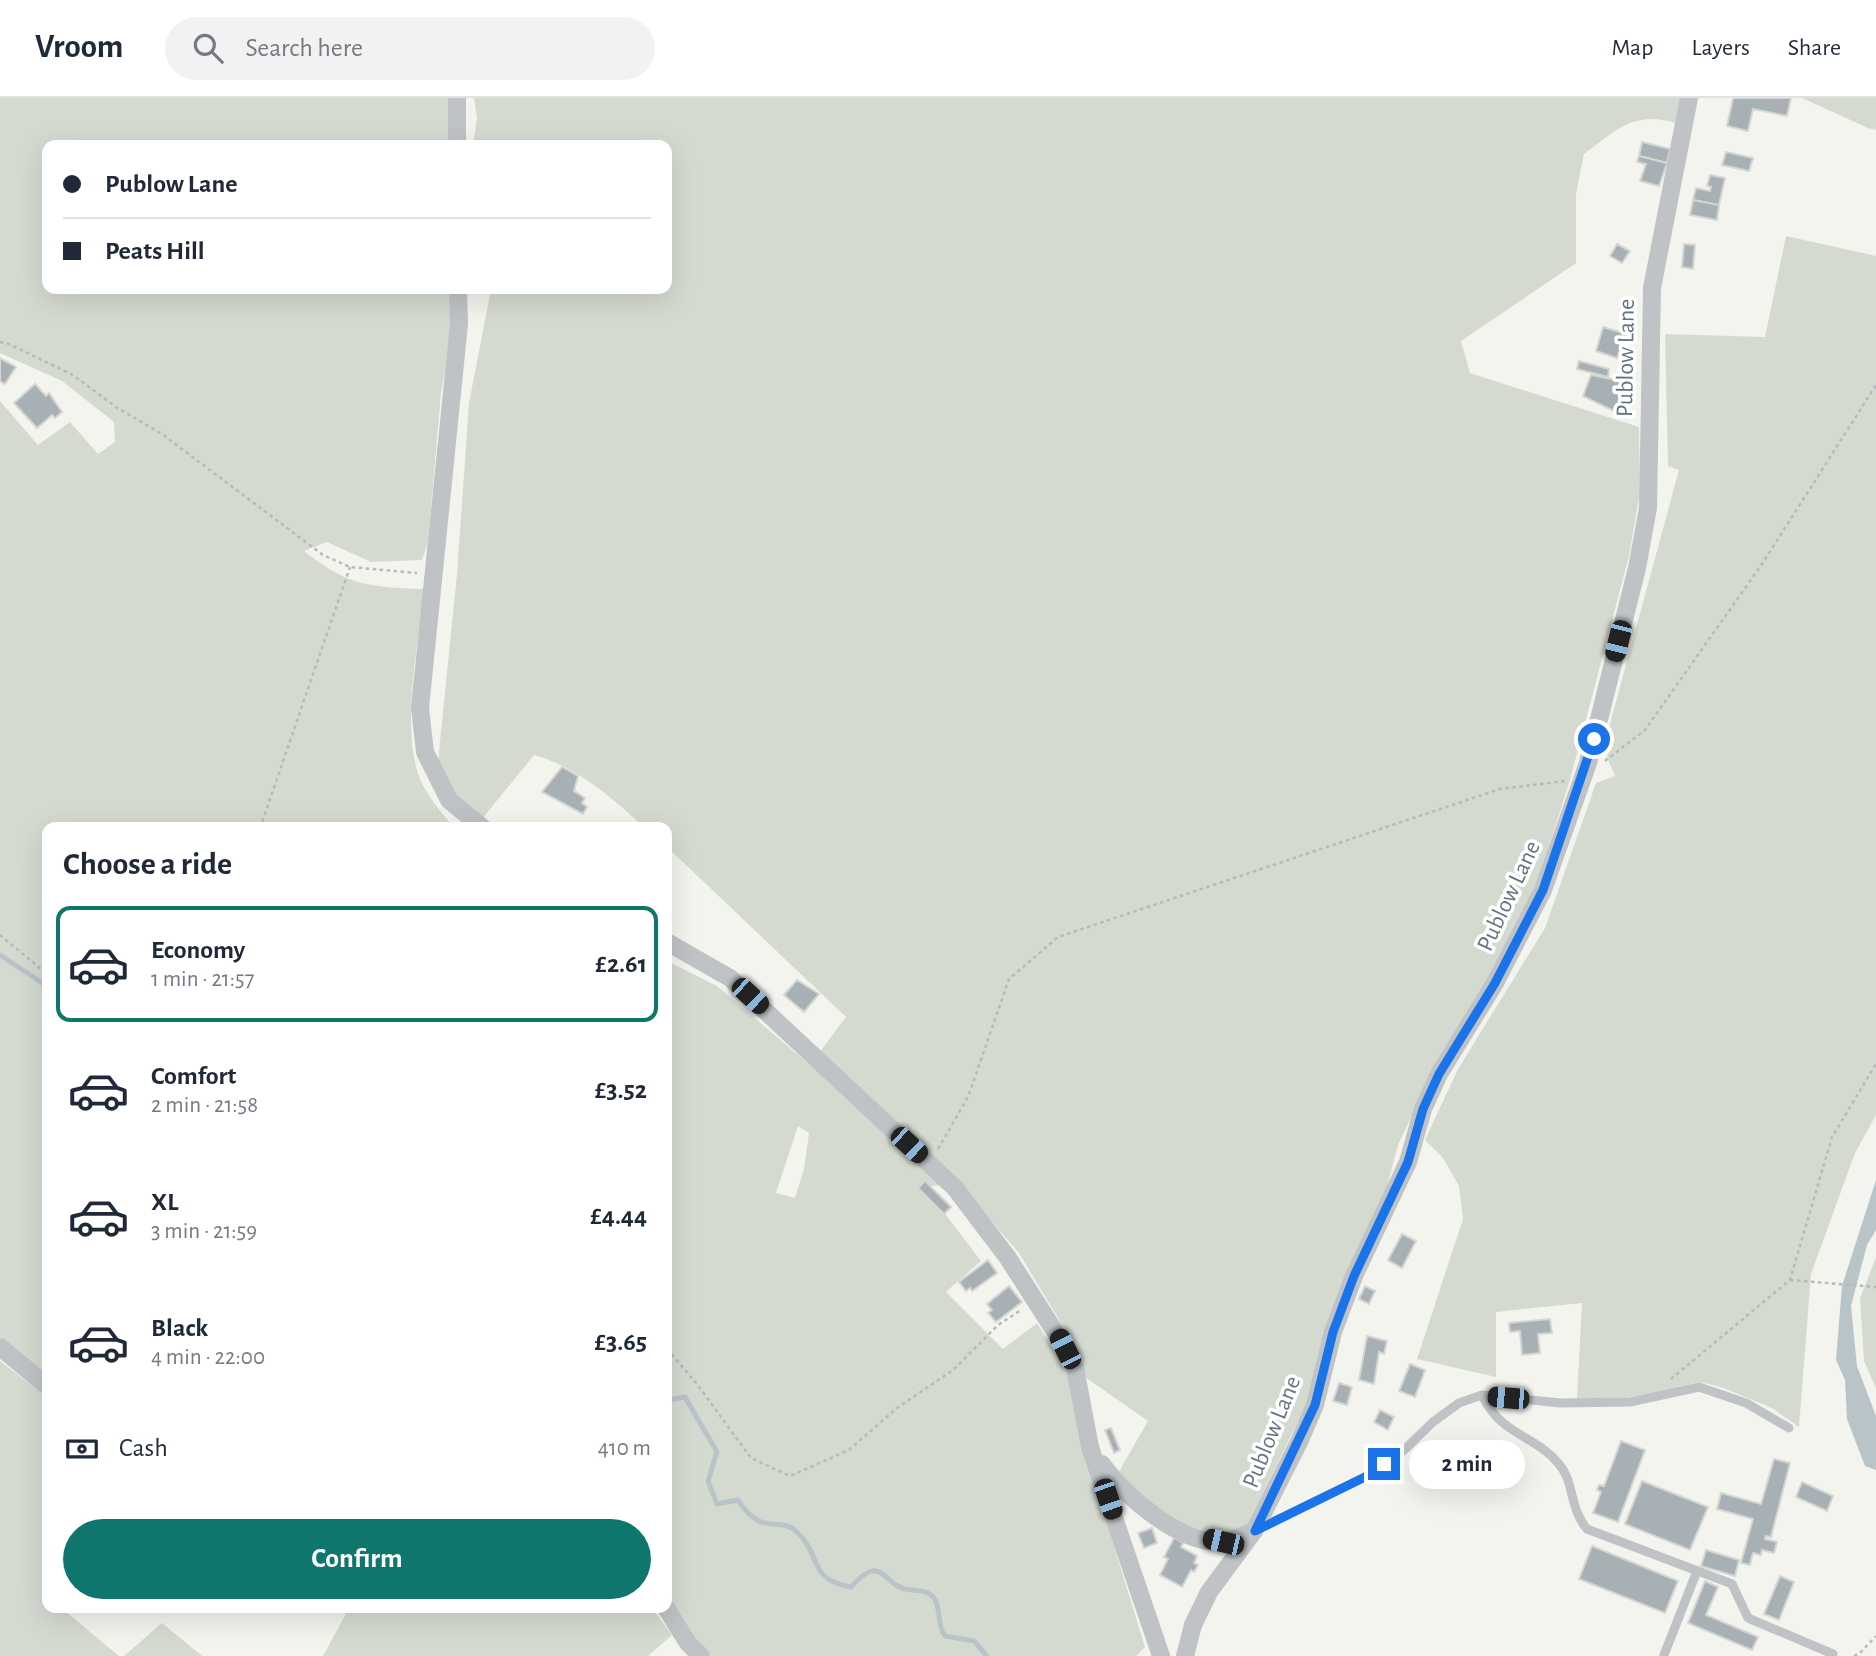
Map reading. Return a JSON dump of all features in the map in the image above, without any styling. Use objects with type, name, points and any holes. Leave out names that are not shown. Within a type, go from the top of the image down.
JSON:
[{"type":"street","points":[[457,98],[457,140]]},
{"type":"street","name":"Publow Lane","points":[[1185,1656],[1193,1625],[1209,1592],[1255,1531],[1315,1405],[1333,1332],[1354,1276],[1408,1162],[1423,1109],[1439,1074],[1495,983],[1538,900],[1585,771],[1637,568],[1648,508],[1652,288],[1689,98]]},
{"type":"street","points":[[458,294],[459,324],[420,708],[425,752],[449,800],[475,822]]},
{"type":"street","points":[[672,945],[730,978],[955,1188],[1008,1258],[1075,1368],[1090,1447],[1161,1656]]},
{"type":"street","points":[[0,1347],[42,1382]]},
{"type":"street","points":[[1090,1447],[1112,1479],[1138,1505],[1167,1523],[1197,1536],[1223,1542],[1255,1531]]},
{"type":"street","points":[[669,1613],[688,1643],[701,1656]]},
{"type":"lane","points":[[1255,1531],[1365,1477],[1404,1451],[1433,1422],[1459,1403],[1482,1395],[1582,1403],[1630,1402],[1699,1387],[1746,1403],[1789,1428]]},
{"type":"lane","points":[[1482,1395],[1497,1420],[1559,1463],[1566,1474],[1577,1517],[1587,1528],[1732,1584],[1748,1618],[1833,1654]]},
{"type":"lane","points":[[1664,1655],[1697,1571]]},
{"type":"path","points":[[0,342],[73,375],[116,407],[162,434],[323,555],[350,567],[434,577]]},
{"type":"path","points":[[929,1164],[968,1097],[1009,979],[1058,937],[1500,789],[1585,771],[1608,760],[1644,730],[1762,564],[1876,385]]},
{"type":"path","points":[[262,822],[350,567]]},
{"type":"path","points":[[0,935],[42,970]]},
{"type":"path","points":[[1662,1387],[1790,1280],[1832,1137],[1876,1065]]},
{"type":"path","points":[[1790,1280],[1876,1287]]},
{"type":"path","points":[[672,1355],[751,1458],[790,1476],[849,1450],[897,1408],[953,1370],[998,1325],[1036,1301]]},
{"type":"path","points":[[1854,1656],[1876,1636]]},
{"type":"shaded area","points":[[0,98],[452,98],[452,140],[42,140],[42,294],[453,294],[454,321],[441,393],[428,542],[422,560],[371,562],[327,542],[304,551],[347,578],[373,585],[424,589],[413,685],[411,735],[414,758],[423,786],[449,822],[42,822],[42,1372],[0,1337],[0,401],[38,445],[70,422],[98,454],[115,442],[114,422],[62,381],[0,353]]},
{"type":"shaded area","points":[[474,98],[1681,98],[1676,123],[1648,119],[1637,121],[1616,130],[1584,154],[1576,194],[1576,263],[1461,341],[1470,373],[1639,427],[1640,492],[1629,556],[1570,780],[1534,893],[1492,973],[1441,1054],[1398,1145],[1381,1209],[1307,1404],[1247,1525],[1224,1535],[1189,1528],[1168,1518],[1117,1475],[1148,1421],[1085,1377],[1076,1348],[1019,1253],[960,1185],[924,1186],[981,1261],[946,1292],[1003,1349],[1037,1323],[1068,1373],[1081,1439],[1145,1647],[1136,1656],[711,1656],[692,1637],[672,1606],[672,964],[717,986],[810,1065],[846,1017],[672,852],[672,822],[638,822],[580,775],[534,755],[482,819],[456,796],[438,761],[457,574],[469,403],[490,294],[672,294],[672,140],[474,140],[477,118]],"holes":[[[798,1126],[809,1133],[804,1169],[795,1198],[776,1193]]]},
{"type":"shaded area","points":[[1802,98],[1876,98],[1876,130],[1868,128]]},
{"type":"shaded area","points":[[1786,236],[1876,256],[1876,1115],[1855,1153],[1811,1274],[1799,1427],[1772,1408],[1721,1387],[1699,1382],[1626,1398],[1577,1399],[1582,1303],[1496,1312],[1496,1377],[1417,1359],[1463,1219],[1459,1186],[1443,1158],[1425,1140],[1458,1069],[1545,928],[1596,783],[1615,776],[1608,760],[1605,742],[1679,470],[1668,466],[1665,334],[1765,337]]},
{"type":"shaded area","points":[[1876,1180],[1876,1230],[1867,1245],[1851,1306],[1857,1366],[1876,1416],[1876,1470],[1865,1466],[1847,1419],[1845,1380],[1836,1360],[1842,1286]]},
{"type":"shaded area","points":[[1876,1257],[1876,1388],[1864,1361],[1860,1298]]},
{"type":"shaded area","points":[[0,1361],[42,1393],[42,1613],[67,1613],[119,1656],[0,1656]]},
{"type":"shaded area","points":[[346,1613],[656,1613],[672,1635],[648,1656],[323,1656]]},
{"type":"shaded area","points":[[162,1623],[202,1656],[124,1656]]},
{"type":"building","points":[[1733,98],[1791,98],[1787,116],[1753,109],[1748,131],[1727,126]]},
{"type":"building","points":[[1642,142],[1670,149],[1667,163],[1639,156]]},
{"type":"building","points":[[1726,152],[1753,158],[1749,171],[1722,165]]},
{"type":"building","points":[[1639,156],[1667,163],[1659,186],[1640,181],[1646,164],[1637,162]]},
{"type":"building","points":[[1710,175],[1725,178],[1719,205],[1693,200],[1696,188],[1710,191],[1711,187],[1707,186]]},
{"type":"building","points":[[1693,200],[1719,205],[1717,220],[1690,215]]},
{"type":"building","points":[[1617,244],[1630,251],[1622,263],[1610,256]]},
{"type":"building","points":[[1684,244],[1695,245],[1693,269],[1682,267]]},
{"type":"building","points":[[1603,327],[1627,334],[1617,358],[1596,351]]},
{"type":"building","points":[[0,358],[16,367],[5,384],[0,381]]},
{"type":"building","points":[[1579,361],[1609,369],[1608,377],[1577,369]]},
{"type":"building","points":[[1591,375],[1627,382],[1622,408],[1618,413],[1583,396]]},
{"type":"building","points":[[35,384],[46,396],[49,393],[62,412],[55,418],[52,415],[37,428],[14,403]]},
{"type":"building","points":[[562,767],[578,776],[574,791],[585,798],[582,803],[587,807],[583,814],[542,792]]},
{"type":"building","points":[[797,980],[819,994],[804,1012],[784,995]]},
{"type":"building","points":[[925,1181],[951,1207],[944,1214],[918,1188]]},
{"type":"building","points":[[1402,1234],[1416,1241],[1402,1268],[1388,1260]]},
{"type":"building","points":[[988,1260],[997,1273],[972,1291],[970,1288],[966,1291],[959,1282]]},
{"type":"building","points":[[1009,1286],[1022,1302],[996,1322],[988,1313],[992,1310],[987,1304]]},
{"type":"building","points":[[1365,1286],[1375,1291],[1369,1304],[1359,1299]]},
{"type":"building","points":[[1550,1319],[1552,1333],[1538,1334],[1540,1353],[1522,1355],[1520,1331],[1510,1332],[1509,1323]]},
{"type":"building","points":[[1367,1336],[1387,1341],[1384,1354],[1379,1352],[1374,1384],[1359,1380]]},
{"type":"building","points":[[1410,1364],[1425,1370],[1415,1397],[1399,1391]]},
{"type":"building","points":[[1339,1383],[1352,1387],[1347,1405],[1333,1401]]},
{"type":"building","points":[[1380,1410],[1394,1417],[1388,1430],[1374,1422]]},
{"type":"building","points":[[1111,1428],[1120,1450],[1114,1453],[1105,1430]]},
{"type":"building","points":[[1621,1441],[1645,1450],[1618,1522],[1593,1513],[1601,1492],[1597,1490],[1599,1485],[1604,1486]]},
{"type":"building","points":[[1774,1459],[1790,1463],[1771,1537],[1766,1536],[1765,1539],[1777,1542],[1774,1553],[1762,1550],[1761,1555],[1753,1553],[1750,1565],[1741,1563],[1753,1519],[1717,1509],[1721,1493],[1761,1504]]},
{"type":"building","points":[[1642,1481],[1708,1507],[1690,1550],[1625,1524]]},
{"type":"building","points":[[1802,1482],[1833,1496],[1827,1511],[1796,1497]]},
{"type":"building","points":[[1152,1528],[1157,1543],[1144,1548],[1138,1533]]},
{"type":"building","points":[[1174,1538],[1183,1543],[1181,1547],[1197,1556],[1194,1563],[1198,1565],[1194,1572],[1191,1570],[1182,1587],[1160,1575],[1168,1559],[1164,1557]]},
{"type":"building","points":[[1592,1546],[1678,1581],[1665,1613],[1579,1579]]},
{"type":"building","points":[[1706,1550],[1739,1560],[1735,1576],[1701,1566]]},
{"type":"building","points":[[1780,1576],[1794,1582],[1779,1620],[1764,1614]]},
{"type":"building","points":[[1705,1581],[1718,1587],[1706,1615],[1758,1637],[1752,1650],[1688,1623]]},
{"type":"waterway","points":[[0,955],[42,983]]},
{"type":"waterway","points":[[672,1399],[685,1397],[717,1452],[708,1481],[717,1504],[738,1500],[755,1519],[763,1523],[790,1527],[805,1541],[822,1573],[837,1584],[851,1587],[862,1577],[876,1571],[897,1586],[929,1594],[937,1604],[945,1636],[974,1641],[987,1656]]},
{"type":"route","points":[[1384,1464],[1365,1477],[1255,1531],[1315,1405],[1333,1332],[1354,1276],[1408,1162],[1423,1109],[1439,1074],[1465,1027],[1495,983],[1543,890],[1594,739]]}]
